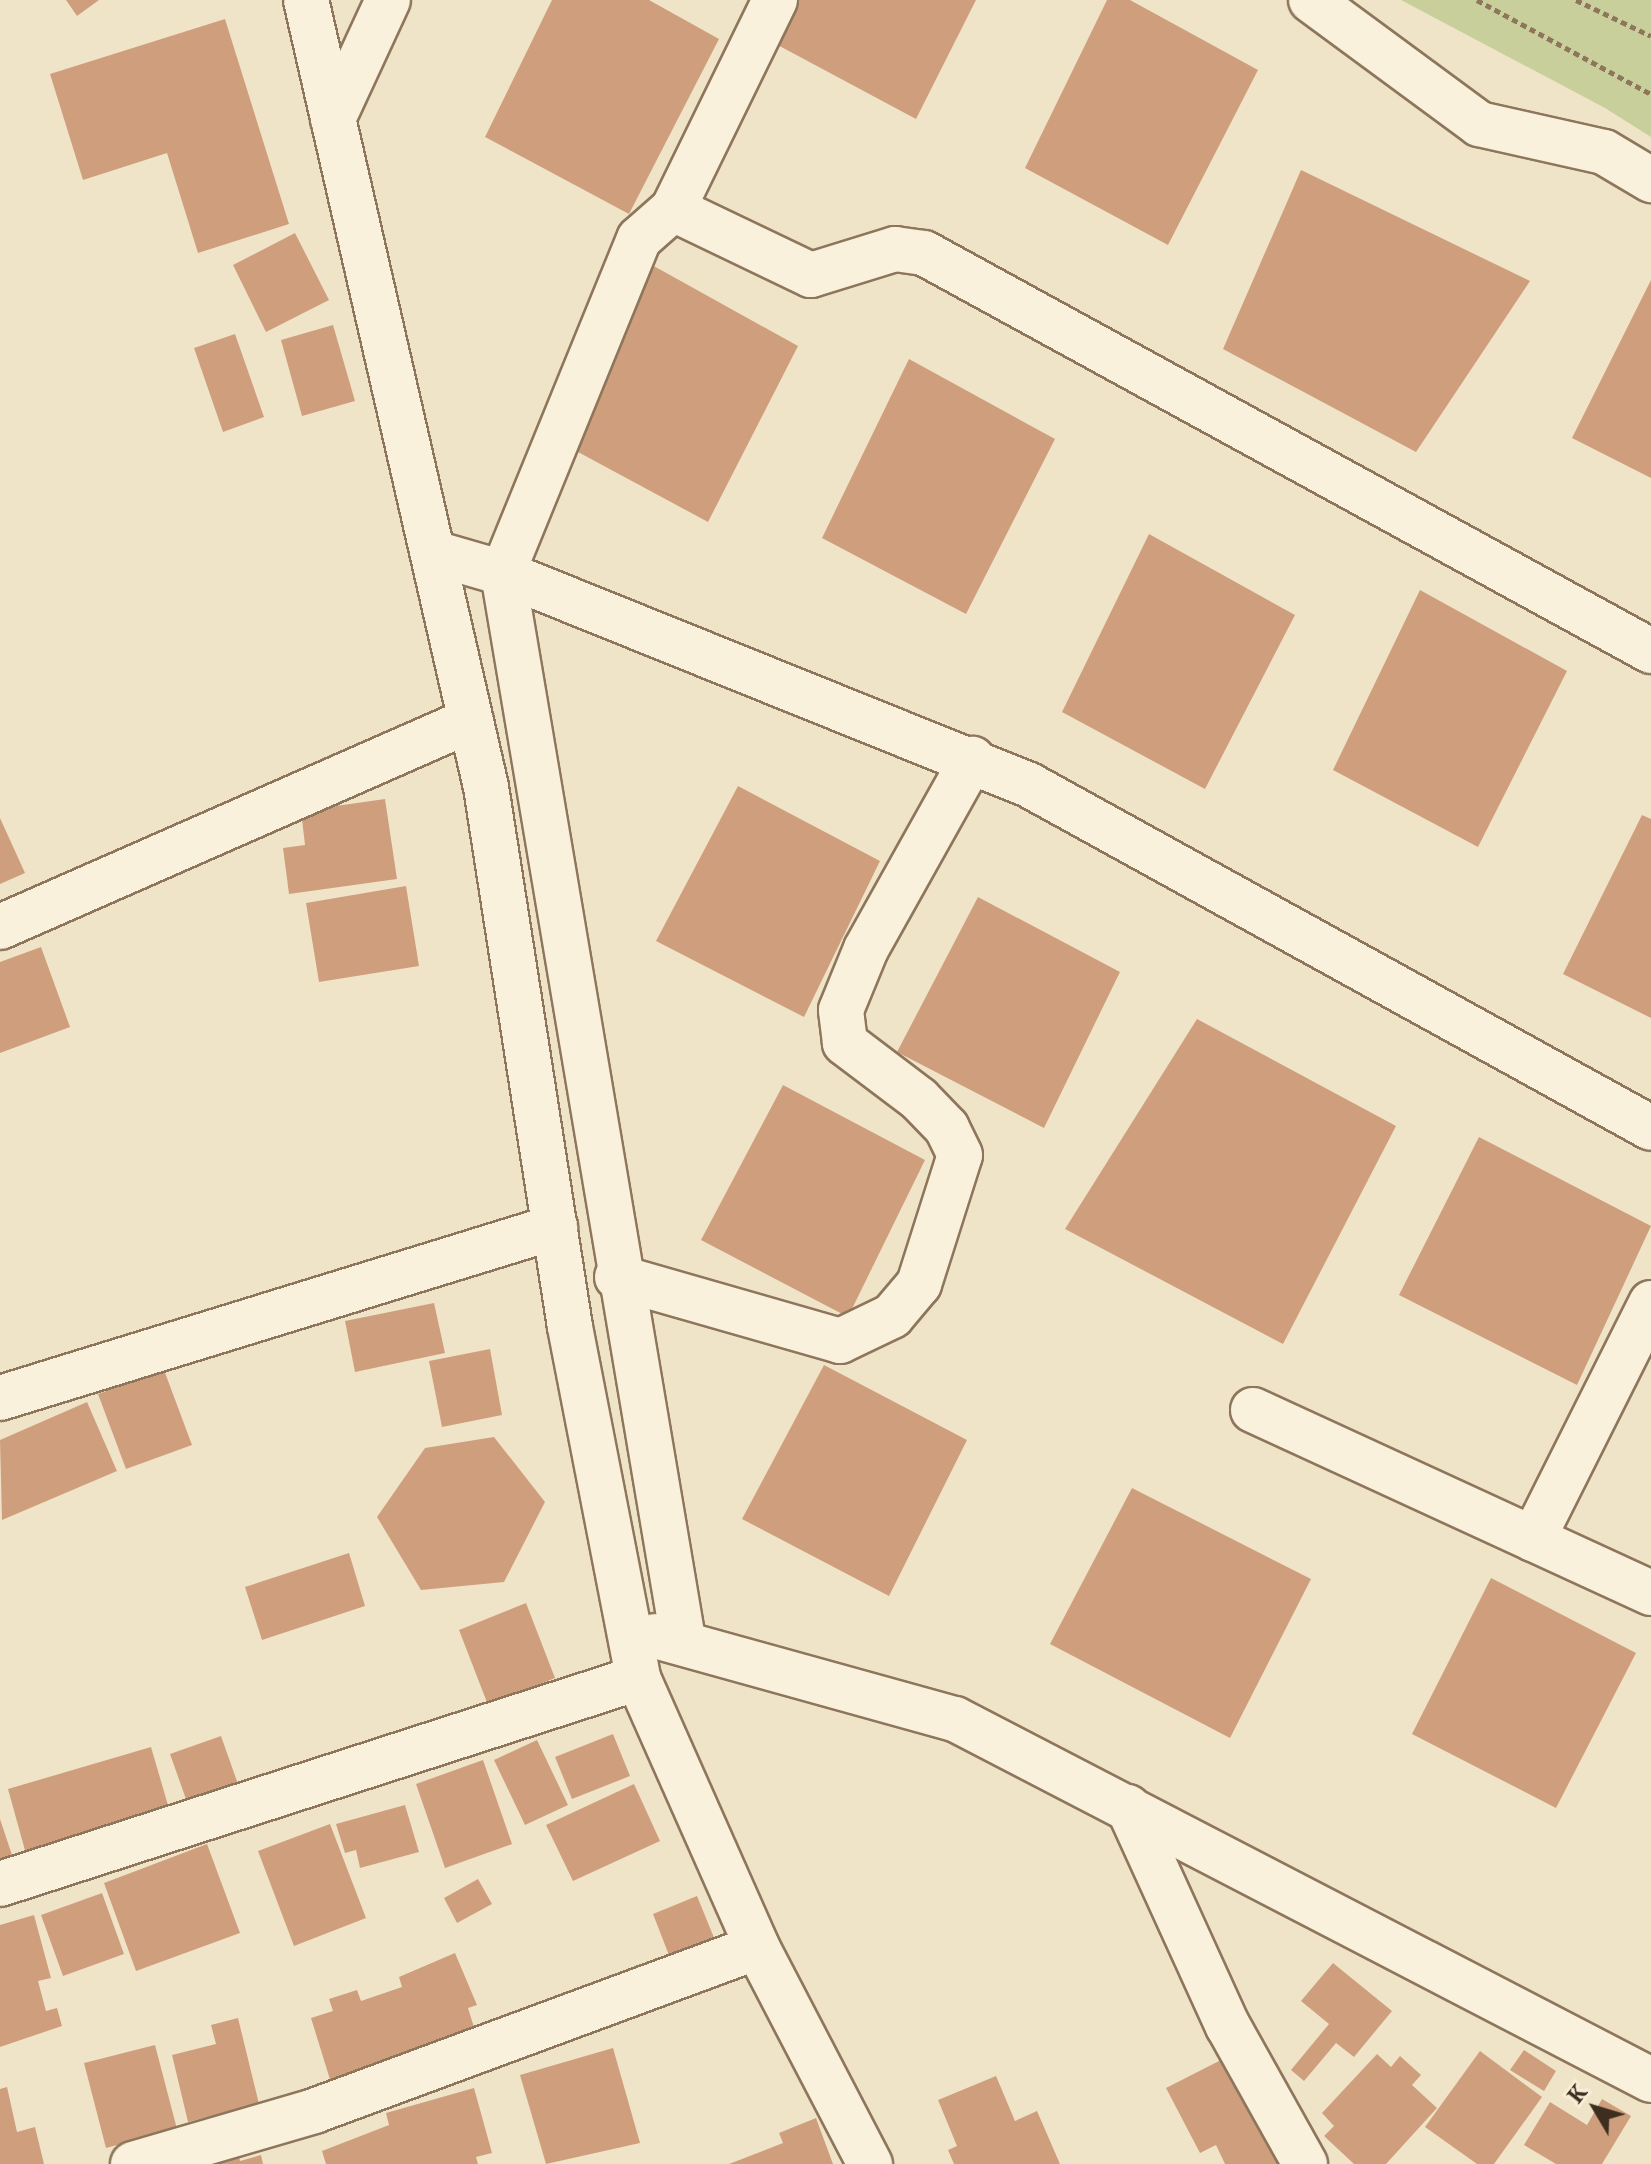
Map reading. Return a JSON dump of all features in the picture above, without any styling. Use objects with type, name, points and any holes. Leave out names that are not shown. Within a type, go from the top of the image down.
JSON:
[{"type":"street","points":[[306,0],[471,720],[555,1227],[638,1678],[757,1947],[870,2164]]},
{"type":"street","points":[[333,119],[388,0]]},
{"type":"street","points":[[683,1639],[617,1277],[503,573],[639,239],[673,209],[775,0]]},
{"type":"street","points":[[1311,0],[1479,124],[1604,152],[1651,180]]},
{"type":"street","points":[[673,209],[811,275],[895,249],[924,253],[1651,651]]},
{"type":"street","points":[[434,553],[503,573],[972,759],[1651,1128]]},
{"type":"street","points":[[0,927],[471,720]]},
{"type":"street","points":[[617,1277],[840,1341],[892,1316],[919,1284],[960,1155],[919,1099],[845,1043],[841,1010],[866,949],[972,759]]},
{"type":"street","points":[[0,1398],[555,1227]]},
{"type":"street","points":[[1533,1539],[1651,1303]]},
{"type":"street","points":[[1253,1410],[1651,1593]]},
{"type":"street","points":[[629,1633],[683,1639],[955,1719],[1651,2080]]},
{"type":"street","points":[[0,1884],[638,1678]]},
{"type":"street","points":[[1128,1807],[1228,2026],[1305,2164]]},
{"type":"street","points":[[133,2164],[314,2111],[757,1947]]},
{"type":"path","points":[[1477,0],[1651,94]]},
{"type":"path","points":[[1576,0],[1651,36]]},
{"type":"green space","points":[[1401,0],[1651,0],[1651,137],[1605,108]]},
{"type":"building","points":[[66,0],[99,0],[77,16]]},
{"type":"building","points":[[552,0],[649,0],[719,39],[629,214],[485,137]]},
{"type":"building","points":[[793,0],[976,0],[916,119],[772,42]]},
{"type":"building","points":[[1107,0],[1130,0],[1258,70],[1168,245],[1025,168]]},
{"type":"building","points":[[225,19],[289,224],[198,253],[167,153],[83,180],[50,74]]},
{"type":"building","points":[[1301,170],[1530,281],[1416,452],[1223,349]]},
{"type":"building","points":[[295,233],[329,300],[266,332],[233,265]]},
{"type":"building","points":[[652,265],[798,346],[708,522],[565,445]]},
{"type":"building","points":[[1651,280],[1651,478],[1572,438]]},
{"type":"building","points":[[333,325],[355,401],[302,416],[281,340]]},
{"type":"building","points":[[235,334],[264,417],[223,432],[194,348]]},
{"type":"building","points":[[909,359],[1055,439],[966,614],[822,538]]},
{"type":"building","points":[[1149,534],[1295,615],[1205,789],[1062,712]]},
{"type":"building","points":[[1420,590],[1567,671],[1478,847],[1333,770]]},
{"type":"building","points":[[738,786],[880,861],[804,1017],[656,941]]},
{"type":"building","points":[[385,799],[397,879],[289,894],[283,848],[305,845],[301,811]]},
{"type":"building","points":[[1642,815],[1651,819],[1651,1018],[1563,974]]},
{"type":"building","points":[[0,818],[25,873],[0,884]]},
{"type":"building","points":[[406,886],[419,966],[319,982],[306,903]]},
{"type":"building","points":[[978,897],[1120,972],[1044,1128],[897,1052]]},
{"type":"building","points":[[41,947],[70,1027],[0,1053],[0,962]]},
{"type":"building","points":[[1197,1019],[1396,1126],[1283,1344],[1065,1229]]},
{"type":"building","points":[[783,1085],[925,1160],[848,1317],[701,1240]]},
{"type":"building","points":[[1479,1137],[1651,1226],[1577,1385],[1399,1295]]},
{"type":"building","points":[[434,1303],[445,1353],[355,1372],[345,1321]]},
{"type":"building","points":[[490,1349],[502,1415],[442,1427],[429,1361]]},
{"type":"building","points":[[824,1365],[967,1440],[889,1596],[742,1519]]},
{"type":"building","points":[[164,1370],[192,1445],[126,1469],[98,1394]]},
{"type":"building","points":[[87,1402],[117,1471],[2,1520],[0,1440]]},
{"type":"building","points":[[494,1437],[545,1502],[504,1582],[421,1590],[377,1517],[425,1448]]},
{"type":"building","points":[[1132,1488],[1311,1579],[1230,1738],[1050,1644]]},
{"type":"building","points":[[349,1553],[365,1606],[262,1640],[245,1587]]},
{"type":"building","points":[[1491,1578],[1636,1653],[1556,1808],[1412,1734]]},
{"type":"building","points":[[526,1603],[555,1678],[488,1705],[459,1630]]},
{"type":"building","points":[[613,1734],[630,1776],[572,1799],[555,1757]]},
{"type":"building","points":[[221,1736],[238,1784],[187,1802],[170,1754]]},
{"type":"building","points":[[537,1740],[568,1805],[525,1825],[494,1760]]},
{"type":"building","points":[[151,1747],[170,1812],[26,1854],[8,1789]]},
{"type":"building","points":[[483,1760],[512,1844],[445,1868],[416,1784]]},
{"type":"building","points":[[634,1784],[660,1841],[573,1881],[546,1825]]},
{"type":"building","points":[[405,1805],[419,1852],[360,1868],[356,1850],[345,1853],[336,1824]]},
{"type":"building","points":[[0,1819],[13,1858],[0,1863]]},
{"type":"building","points":[[330,1824],[366,1918],[294,1946],[258,1851]]},
{"type":"building","points":[[207,1844],[240,1933],[136,1971],[104,1883]]},
{"type":"building","points":[[478,1879],[492,1904],[457,1923],[444,1898]]},
{"type":"building","points":[[102,1893],[124,1954],[63,1976],[41,1915]]},
{"type":"building","points":[[697,1896],[717,1945],[672,1963],[653,1914]]},
{"type":"building","points":[[34,1915],[51,1978],[38,1981],[46,2011],[57,2008],[62,2026],[0,2047],[0,1925]]},
{"type":"building","points":[[455,1953],[477,2005],[468,2008],[478,2040],[332,2086],[311,2018],[333,2011],[329,1999],[357,1990],[361,2001],[402,1987],[399,1977]]},
{"type":"building","points":[[1333,1963],[1392,2011],[1354,2057],[1336,2043],[1304,2081],[1291,2070],[1329,2024],[1301,2001]]},
{"type":"building","points":[[238,2018],[259,2104],[188,2122],[172,2055],[216,2044],[211,2025]]},
{"type":"building","points":[[155,2045],[177,2129],[106,2148],[84,2063]]},
{"type":"building","points":[[613,2048],[640,2143],[546,2164],[520,2075]]},
{"type":"building","points":[[1524,2050],[1556,2071],[1544,2091],[1510,2070]]},
{"type":"building","points":[[1480,2051],[1542,2097],[1494,2164],[1477,2164],[1425,2127]]},
{"type":"building","points":[[1377,2054],[1391,2067],[1400,2056],[1421,2075],[1412,2085],[1437,2108],[1386,2164],[1354,2164],[1324,2136],[1334,2126],[1322,2113]]},
{"type":"building","points":[[1223,2059],[1278,2164],[1225,2164],[1216,2145],[1200,2153],[1166,2088]]},
{"type":"building","points":[[996,2076],[1015,2121],[1037,2111],[1060,2164],[954,2164],[948,2150],[957,2146],[938,2100]]},
{"type":"building","points":[[7,2087],[17,2132],[35,2127],[44,2164],[0,2164],[0,2089]]},
{"type":"building","points":[[474,2088],[492,2153],[476,2157],[478,2164],[326,2164],[322,2151],[389,2125],[386,2113]]},
{"type":"building","points":[[1602,2099],[1631,2116],[1602,2164],[1556,2164],[1524,2145],[1550,2102],[1587,2125]]},
{"type":"building","points":[[816,2118],[833,2164],[729,2164],[783,2143],[779,2133]]},
{"type":"building","points":[[239,2155],[240,2161],[261,2155],[263,2164],[209,2164]]}]
